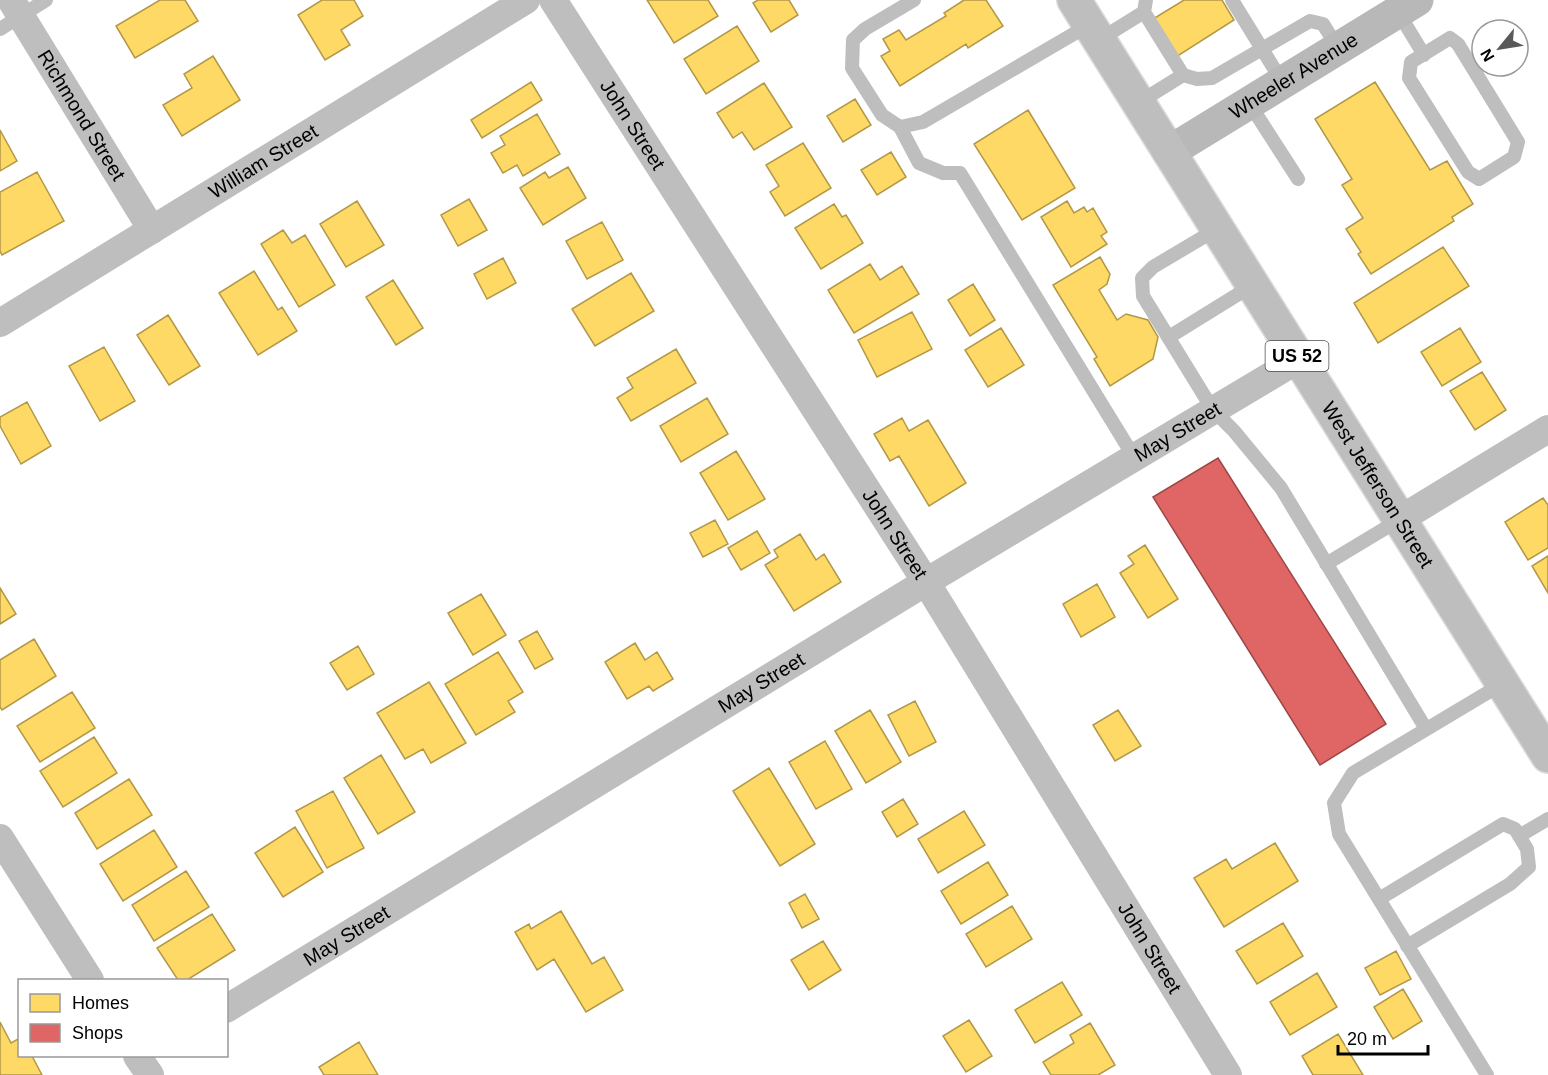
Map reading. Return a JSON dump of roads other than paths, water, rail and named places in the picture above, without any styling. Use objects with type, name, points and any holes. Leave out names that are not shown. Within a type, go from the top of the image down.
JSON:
[{"type":"main road","name":"West Jefferson Street","points":[[1088,22],[1548,756]]},
{"type":"street","name":"William Street","points":[[0,323],[526,0]]},
{"type":"street","name":"John Street","points":[[554,0],[926,582],[1228,1075]]},
{"type":"street","name":"Wheeler Avenue","points":[[1169,152],[1407,6]]},
{"type":"street","name":"Richmond Street","points":[[11,15],[152,230]]},
{"type":"street","name":"May Street","points":[[228,1008],[926,582],[1299,359]]},
{"type":"street","points":[[1399,520],[1548,429]]},
{"type":"street","points":[[0,838],[89,979]]},
{"type":"lane","points":[[11,15],[46,0]]},
{"type":"lane","points":[[914,0],[865,29],[853,40],[852,68],[882,115],[900,127],[919,163],[944,173],[960,173],[1134,457]]},
{"type":"lane","points":[[1232,0],[1283,82]]},
{"type":"lane","points":[[900,127],[923,122],[1088,22],[1145,6],[1183,75],[1197,79],[1212,78],[1310,21],[1323,24],[1338,48]]},
{"type":"lane","points":[[1407,6],[1424,55]]},
{"type":"lane","points":[[1450,38],[1458,44],[1518,142],[1514,157],[1479,179],[1468,172],[1409,78],[1411,62],[1424,55],[1450,38]]},
{"type":"lane","points":[[1138,103],[1183,75]]},
{"type":"lane","points":[[1249,103],[1298,179]]},
{"type":"lane","points":[[1217,229],[1152,267],[1142,278],[1143,296],[1214,410],[1281,488],[1426,729]]},
{"type":"lane","points":[[1169,337],[1253,285]]},
{"type":"lane","points":[[1326,564],[1399,520]]},
{"type":"lane","points":[[1487,1075],[1339,834],[1334,803],[1353,773],[1502,684]]},
{"type":"lane","points":[[1519,836],[1548,819]]},
{"type":"lane","points":[[1379,899],[1503,824],[1515,829],[1527,849],[1529,867],[1510,884],[1407,946]]}]
